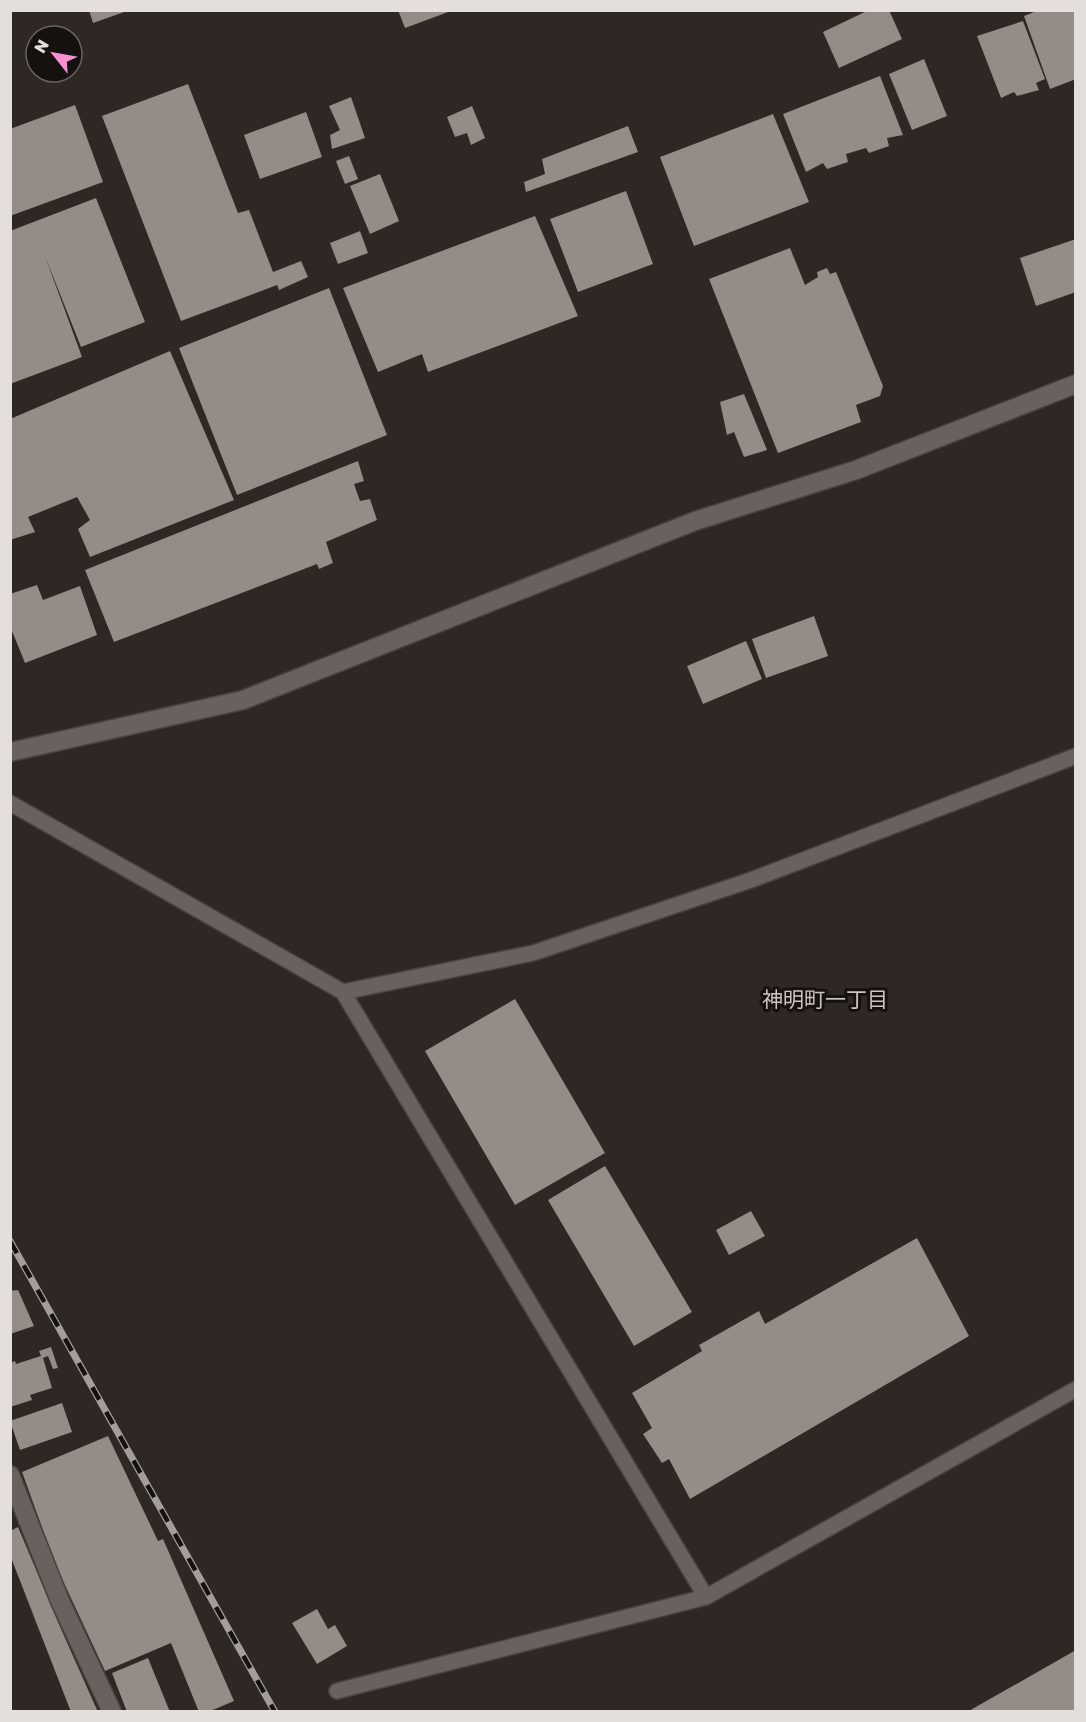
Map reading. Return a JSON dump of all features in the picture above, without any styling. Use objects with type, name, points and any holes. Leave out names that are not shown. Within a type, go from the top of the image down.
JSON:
[{"type":"street","points":[[10,752],[243,700],[695,521],[856,470],[1076,384]]},
{"type":"street","points":[[10,1475],[60,1601],[112,1712]]},
{"type":"lane","points":[[343,992],[533,953],[750,880],[1076,756]]},
{"type":"lane","points":[[10,803],[343,992],[706,1597]]},
{"type":"lane","points":[[337,1691],[706,1597],[1076,1389]]},
{"type":"building","points":[[89,10],[127,10],[127,11],[93,23]]},
{"type":"building","points":[[398,10],[451,10],[451,11],[405,28]]},
{"type":"building","points":[[869,10],[889,10],[902,39],[839,68],[823,32]]},
{"type":"building","points":[[1039,10],[1076,10],[1076,79],[1050,89],[1024,16]]},
{"type":"building","points":[[1023,21],[1045,79],[1036,83],[1039,90],[1017,96],[1014,92],[1001,98],[977,36]]},
{"type":"building","points":[[924,59],[947,116],[912,130],[889,74]]},
{"type":"building","points":[[880,76],[903,135],[887,138],[889,146],[869,153],[866,148],[846,154],[848,162],[827,169],[823,163],[806,172],[783,114]]},
{"type":"building","points":[[188,84],[238,213],[249,210],[273,272],[301,261],[308,277],[279,290],[277,285],[181,321],[102,116]]},
{"type":"building","points":[[351,97],[365,138],[332,149],[330,135],[340,130],[329,106]]},
{"type":"building","points":[[75,105],[103,182],[10,216],[10,129]]},
{"type":"building","points":[[472,106],[485,138],[471,145],[467,133],[455,137],[447,117]]},
{"type":"building","points":[[306,112],[322,157],[260,179],[244,135]]},
{"type":"building","points":[[773,114],[809,202],[694,246],[660,157]]},
{"type":"building","points":[[628,126],[638,152],[526,192],[524,182],[545,174],[542,159]]},
{"type":"building","points":[[349,156],[358,179],[345,184],[336,161]]},
{"type":"building","points":[[380,174],[399,221],[370,234],[350,186]]},
{"type":"building","points":[[626,191],[653,264],[578,292],[550,219]]},
{"type":"building","points":[[96,198],[145,322],[81,347],[45,256],[82,357],[10,384],[10,231]]},
{"type":"building","points":[[535,216],[578,316],[428,372],[422,354],[378,372],[343,288]]},
{"type":"building","points":[[360,231],[368,253],[338,264],[330,243]]},
{"type":"building","points":[[1076,239],[1076,292],[1036,306],[1020,258]]},
{"type":"building","points":[[790,248],[805,285],[818,277],[817,272],[827,268],[830,274],[836,272],[883,386],[880,396],[856,405],[861,422],[778,453],[709,279]]},
{"type":"building","points":[[329,288],[387,435],[237,495],[179,348]]},
{"type":"building","points":[[170,351],[234,500],[90,557],[78,529],[90,520],[77,497],[28,517],[35,532],[10,540],[10,419]]},
{"type":"building","points":[[744,394],[767,450],[744,457],[734,432],[727,435],[720,402]]},
{"type":"building","points":[[358,461],[364,481],[354,484],[360,501],[370,499],[377,520],[326,542],[333,563],[319,569],[317,564],[114,642],[85,570]]},
{"type":"building","points":[[37,585],[43,600],[80,586],[97,635],[25,663],[10,626],[10,594]]},
{"type":"building","points":[[814,616],[828,656],[766,678],[752,639]]},
{"type":"building","points":[[746,641],[762,679],[703,704],[687,666]]},
{"type":"building","points":[[515,999],[605,1153],[515,1205],[425,1051]]},
{"type":"building","points":[[605,1166],[692,1312],[634,1346],[548,1200]]},
{"type":"building","points":[[751,1211],[765,1236],[729,1255],[716,1230]]},
{"type":"building","points":[[917,1238],[969,1336],[690,1499],[669,1459],[662,1463],[643,1434],[652,1428],[632,1393],[702,1351],[699,1345],[759,1311],[765,1324]]},
{"type":"building","points":[[18,1290],[34,1326],[10,1334],[10,1291]]},
{"type":"building","points":[[51,1347],[58,1368],[53,1369],[48,1356],[43,1358],[52,1388],[30,1395],[32,1400],[10,1407],[10,1363],[15,1361],[16,1364],[41,1356],[39,1351]]},
{"type":"building","points":[[62,1403],[72,1432],[20,1450],[10,1421]]},
{"type":"building","points":[[108,1436],[158,1541],[163,1539],[234,1701],[208,1712],[199,1712],[171,1643],[105,1671],[56,1566],[22,1472]]},
{"type":"building","points":[[18,1527],[98,1712],[71,1712],[10,1555],[10,1531]]},
{"type":"building","points":[[317,1609],[328,1629],[335,1625],[347,1646],[317,1664],[292,1623]]},
{"type":"building","points":[[1076,1650],[1076,1712],[967,1712]]},
{"type":"building","points":[[148,1658],[170,1712],[127,1712],[112,1673]]},
{"type":"railway","points":[[10,1241],[275,1712]]},
{"type":"district","name":"神明町一丁目","points":[[825,1000]]}]
